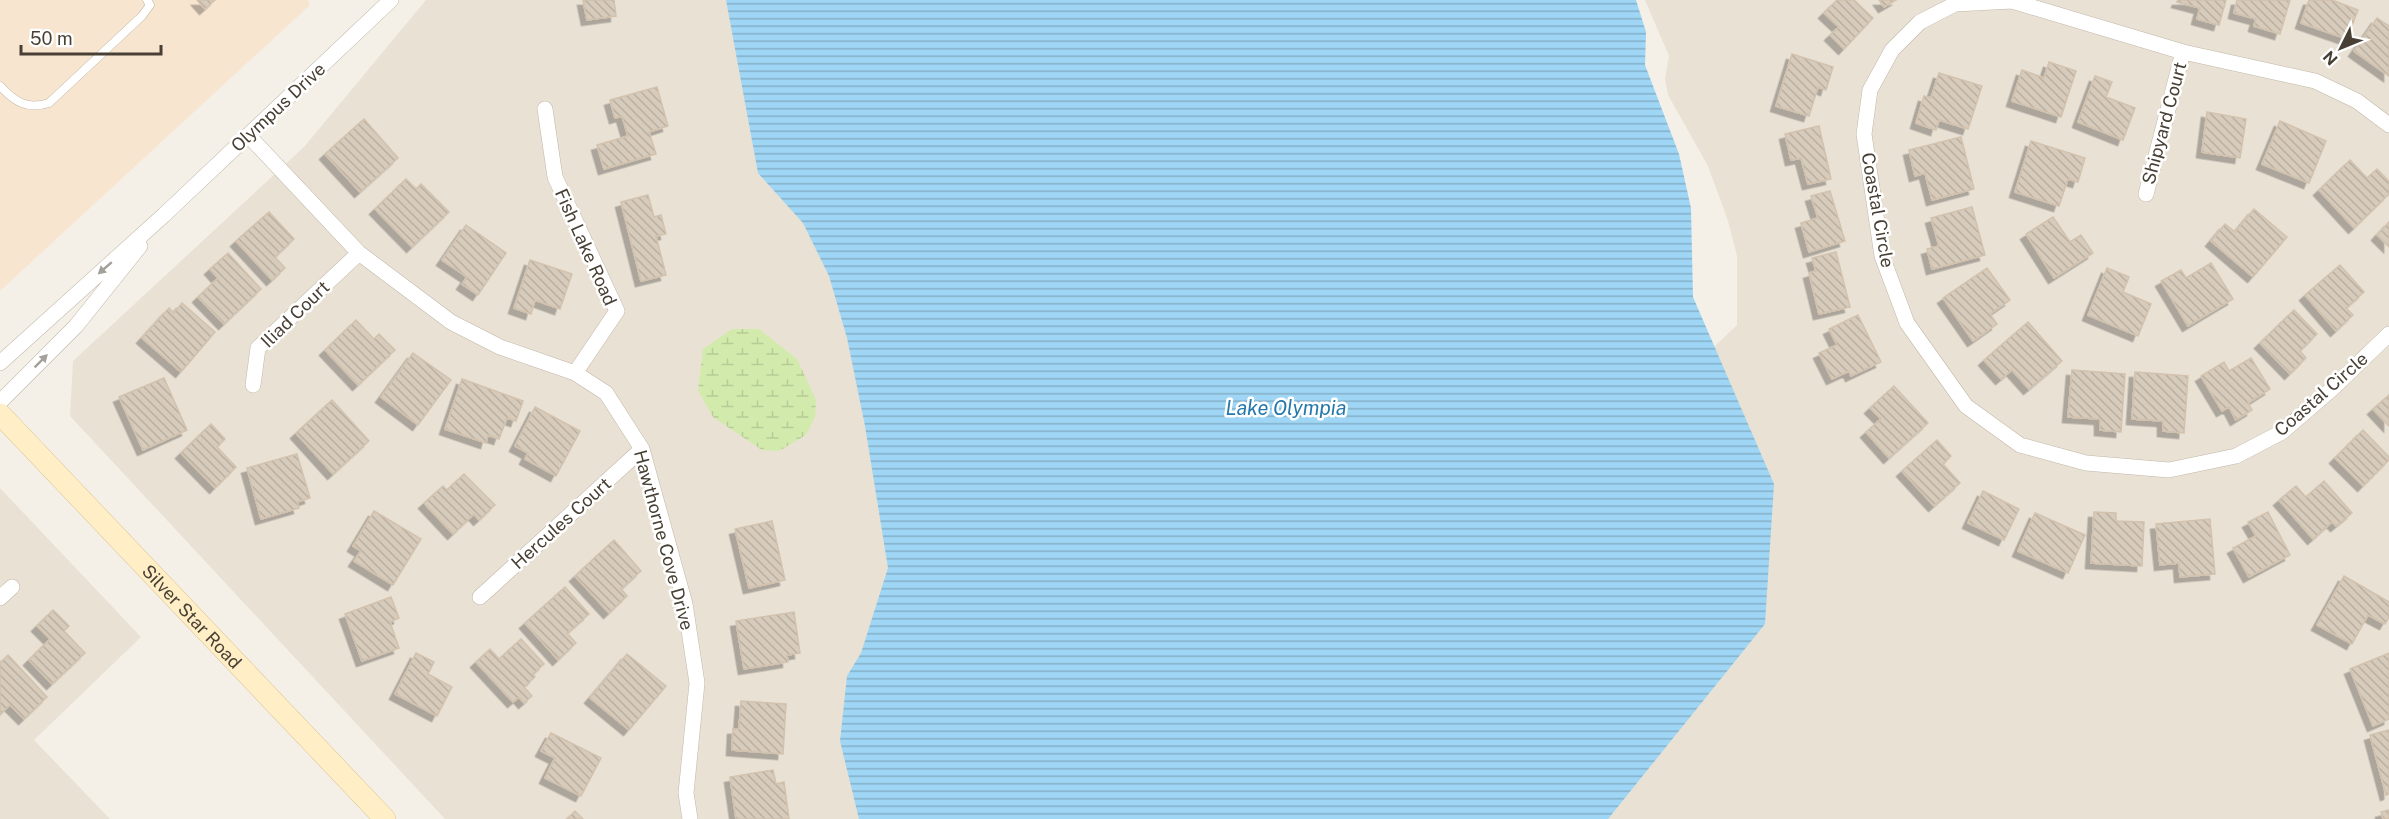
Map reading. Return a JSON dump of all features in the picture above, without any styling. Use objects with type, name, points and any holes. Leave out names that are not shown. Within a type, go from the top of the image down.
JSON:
[{"type":"main road","name":"Silver Star Road","points":[[0,414],[385,819]]},
{"type":"street","name":"Olympus Drive","points":[[0,363],[165,215],[391,0]]},
{"type":"street","name":"Coastal Circle","points":[[2389,125],[2357,101],[2314,81],[2183,52],[2012,1],[1954,4],[1920,22],[1892,50],[1870,90],[1864,134],[1882,256],[1907,323],[1966,406],[2020,445],[2086,463],[2169,470],[2236,456],[2282,432],[2333,388],[2389,334]]},
{"type":"street","name":"Shipyard Court","points":[[2146,194],[2183,52]]},
{"type":"street","name":"Fish Lake Road","points":[[545,109],[555,177],[616,311],[575,373]]},
{"type":"street","name":"Hawthorne Cove Drive","points":[[248,135],[358,253],[451,322],[500,347],[575,373],[606,393],[642,449],[685,604],[698,683],[686,793],[690,819]]},
{"type":"street","name":"Olympus Drive","points":[[0,402],[76,326],[165,215]]},
{"type":"street","name":"Iliad Court","points":[[253,385],[258,348],[358,253]]},
{"type":"street","name":"Hercules Court","points":[[480,597],[642,449]]},
{"type":"street","points":[[0,598],[12,587]]},
{"type":"lane","points":[[0,86],[12,99],[36,108],[50,104],[142,16],[150,5],[147,0]]},
{"type":"shaded area","points":[[0,0],[308,0],[310,5],[0,291]]},
{"type":"shaded area","points":[[426,0],[1165,0],[1598,457],[1737,325],[1737,256],[1728,221],[1708,166],[1668,95],[1665,79],[1669,56],[1645,0],[2389,0],[2389,819],[445,819],[70,416],[73,361],[304,147]]},
{"type":"shaded area","points":[[0,488],[141,637],[34,740],[110,819],[0,819]]},
{"type":"green space","points":[[732,329],[759,329],[797,359],[816,400],[815,417],[806,435],[779,451],[762,450],[713,417],[698,391],[703,349]]},
{"type":"water","name":"Lake Olympia","points":[[726,0],[1636,0],[1646,32],[1645,65],[1679,154],[1691,208],[1693,297],[1774,484],[1765,624],[1608,819],[859,819],[840,741],[847,676],[861,653],[888,568],[865,426],[847,338],[829,276],[803,223],[758,173]]},
{"type":"building","points":[[197,0],[215,0],[205,9]]},
{"type":"building","points":[[583,0],[614,0],[616,16],[587,20]]},
{"type":"building","points":[[1837,0],[1854,0],[1873,18],[1844,49],[1830,35],[1839,27],[1824,13]]},
{"type":"building","points":[[1879,0],[1896,0],[1884,7]]},
{"type":"building","points":[[2178,0],[2226,0],[2219,25],[2197,19],[2200,8],[2177,2]]},
{"type":"building","points":[[2237,0],[2290,0],[2280,34],[2254,26],[2256,19],[2234,13]]},
{"type":"building","points":[[2309,0],[2332,0],[2358,10],[2347,39],[2301,23]]},
{"type":"building","points":[[2377,18],[2389,26],[2389,76],[2354,51]]},
{"type":"building","points":[[1792,54],[1833,67],[1826,90],[1818,87],[1809,116],[1776,106]]},
{"type":"building","points":[[2049,62],[2076,71],[2061,117],[2012,101],[2022,70],[2044,78]]},
{"type":"building","points":[[1939,73],[1982,86],[1968,129],[1939,120],[1936,130],[1916,123],[1924,96],[1931,98]]},
{"type":"building","points":[[2095,76],[2112,82],[2106,97],[2135,108],[2123,140],[2078,122]]},
{"type":"building","points":[[657,87],[668,126],[649,132],[656,154],[604,169],[597,145],[628,136],[622,116],[615,118],[610,100]]},
{"type":"building","points":[[2207,112],[2246,119],[2240,158],[2202,152]]},
{"type":"building","points":[[364,119],[398,158],[360,192],[325,154]]},
{"type":"building","points":[[2280,121],[2326,141],[2309,183],[2262,164]]},
{"type":"building","points":[[1819,126],[1831,179],[1808,184],[1801,158],[1791,160],[1785,134]]},
{"type":"building","points":[[1961,137],[1974,189],[1932,200],[1925,173],[1915,176],[1909,150]]},
{"type":"building","points":[[2031,141],[2085,158],[2078,182],[2068,179],[2059,206],[2015,192]]},
{"type":"building","points":[[2350,160],[2367,178],[2377,169],[2389,181],[2389,194],[2354,228],[2319,190]]},
{"type":"building","points":[[406,179],[416,189],[421,184],[449,212],[412,247],[375,209]]},
{"type":"building","points":[[1830,191],[1845,241],[1809,252],[1801,223],[1818,218],[1811,196]]},
{"type":"building","points":[[648,195],[654,217],[661,215],[666,234],[656,236],[666,275],[641,281],[621,202]]},
{"type":"building","points":[[1972,207],[1985,255],[1932,269],[1927,249],[1939,246],[1931,218]]},
{"type":"building","points":[[2254,209],[2287,237],[2253,277],[2211,241],[2225,224],[2235,232]]},
{"type":"building","points":[[269,212],[294,239],[275,257],[285,268],[272,280],[236,241]]},
{"type":"building","points":[[2053,217],[2070,242],[2081,235],[2093,253],[2054,278],[2026,234]]},
{"type":"building","points":[[2389,222],[2389,247],[2377,235]]},
{"type":"building","points":[[466,225],[506,253],[478,295],[462,284],[467,277],[442,260]]},
{"type":"building","points":[[1836,252],[1850,307],[1819,314],[1809,273],[1816,271],[1812,258]]},
{"type":"building","points":[[228,253],[261,289],[224,324],[198,297],[218,278],[210,269]]},
{"type":"building","points":[[530,260],[572,274],[560,309],[535,300],[531,314],[514,308]]},
{"type":"building","points":[[2211,263],[2233,299],[2188,326],[2161,281],[2181,270],[2186,278]]},
{"type":"building","points":[[2340,265],[2364,292],[2346,308],[2353,315],[2336,331],[2305,295]]},
{"type":"building","points":[[1987,268],[2010,300],[1990,314],[1997,324],[1973,341],[1943,298]]},
{"type":"building","points":[[2107,268],[2129,277],[2123,292],[2151,304],[2138,336],[2088,315]]},
{"type":"building","points":[[182,303],[215,332],[181,372],[142,338],[169,308],[174,313]]},
{"type":"building","points":[[2294,310],[2317,334],[2300,351],[2306,358],[2290,374],[2260,343]]},
{"type":"building","points":[[1858,315],[1881,362],[1851,376],[1849,371],[1832,379],[1819,353],[1837,345],[1829,329]]},
{"type":"building","points":[[356,320],[374,339],[379,334],[395,350],[358,385],[325,350]]},
{"type":"building","points":[[2028,322],[2062,361],[2029,389],[2012,370],[2001,379],[1984,360]]},
{"type":"building","points":[[413,353],[451,380],[418,425],[381,397]]},
{"type":"building","points":[[2251,358],[2270,389],[2248,403],[2252,410],[2236,420],[2229,407],[2222,411],[2201,376],[2224,362],[2229,371]]},
{"type":"building","points":[[2072,370],[2125,374],[2121,432],[2100,430],[2100,419],[2068,417]]},
{"type":"building","points":[[2135,372],[2188,376],[2184,433],[2163,431],[2163,421],[2132,419]]},
{"type":"building","points":[[164,378],[187,430],[143,450],[119,397]]},
{"type":"building","points":[[462,379],[523,401],[516,421],[507,418],[499,439],[488,435],[486,443],[445,429]]},
{"type":"building","points":[[1894,386],[1928,423],[1889,458],[1866,432],[1881,419],[1870,408]]},
{"type":"building","points":[[2389,395],[2389,426],[2373,409]]},
{"type":"building","points":[[332,400],[369,441],[333,474],[296,433]]},
{"type":"building","points":[[535,407],[580,431],[556,476],[525,459],[528,453],[515,446]]},
{"type":"building","points":[[211,424],[225,439],[217,447],[236,467],[215,488],[181,453]]},
{"type":"building","points":[[2363,430],[2389,457],[2389,460],[2363,486],[2335,458]]},
{"type":"building","points":[[1937,440],[1951,456],[1943,464],[1960,483],[1934,506],[1902,471]]},
{"type":"building","points":[[297,454],[310,498],[297,502],[299,508],[261,519],[247,468]]},
{"type":"building","points":[[464,474],[495,505],[479,520],[474,514],[453,534],[424,503],[443,486],[447,490]]},
{"type":"building","points":[[2324,481],[2352,513],[2336,526],[2332,522],[2313,539],[2279,500],[2296,486],[2306,497]]},
{"type":"building","points":[[1983,491],[2019,509],[2004,540],[1968,523]]},
{"type":"building","points":[[374,511],[421,539],[393,585],[354,561],[361,551],[353,546]]},
{"type":"building","points":[[2094,512],[2116,513],[2116,521],[2144,522],[2142,566],[2091,563]]},
{"type":"building","points":[[2268,512],[2290,555],[2249,577],[2233,548],[2256,536],[2248,522]]},
{"type":"building","points":[[2035,513],[2085,535],[2068,573],[2018,551]]},
{"type":"building","points":[[2210,519],[2215,574],[2180,577],[2179,563],[2160,565],[2156,524]]},
{"type":"building","points":[[772,521],[785,580],[749,588],[735,529]]},
{"type":"building","points":[[614,540],[641,571],[621,589],[627,596],[609,613],[575,576]]},
{"type":"building","points":[[2344,576],[2389,602],[2389,617],[2385,624],[2368,615],[2352,644],[2317,625]]},
{"type":"building","points":[[565,587],[589,614],[567,633],[576,643],[558,660],[525,623]]},
{"type":"building","points":[[391,597],[399,618],[390,622],[399,648],[362,661],[345,614]]},
{"type":"building","points":[[53,610],[69,626],[64,631],[85,653],[52,684],[29,660],[50,639],[37,626]]},
{"type":"building","points":[[794,612],[800,653],[787,655],[788,662],[744,669],[736,621]]},
{"type":"building","points":[[521,639],[544,664],[524,687],[532,696],[524,703],[519,697],[513,702],[476,662],[490,649],[499,659]]},
{"type":"building","points":[[416,653],[434,662],[428,674],[452,687],[437,716],[395,694]]},
{"type":"building","points":[[2389,653],[2389,719],[2373,726],[2350,669]]},
{"type":"building","points":[[627,654],[666,686],[629,730],[590,698]]},
{"type":"building","points":[[8,655],[47,697],[24,719],[10,705],[0,714],[0,663]]},
{"type":"building","points":[[741,701],[786,704],[783,754],[732,750],[733,729],[739,729]]},
{"type":"building","points":[[2389,730],[2389,794],[2386,795],[2370,735]]},
{"type":"building","points":[[551,733],[601,758],[581,796],[545,778],[555,758],[541,751]]},
{"type":"building","points":[[773,770],[776,784],[784,782],[789,819],[736,819],[730,777]]},
{"type":"building","points":[[2389,810],[2389,819],[2383,819],[2381,812]]},
{"type":"building","points":[[575,811],[583,819],[567,819]]}]
